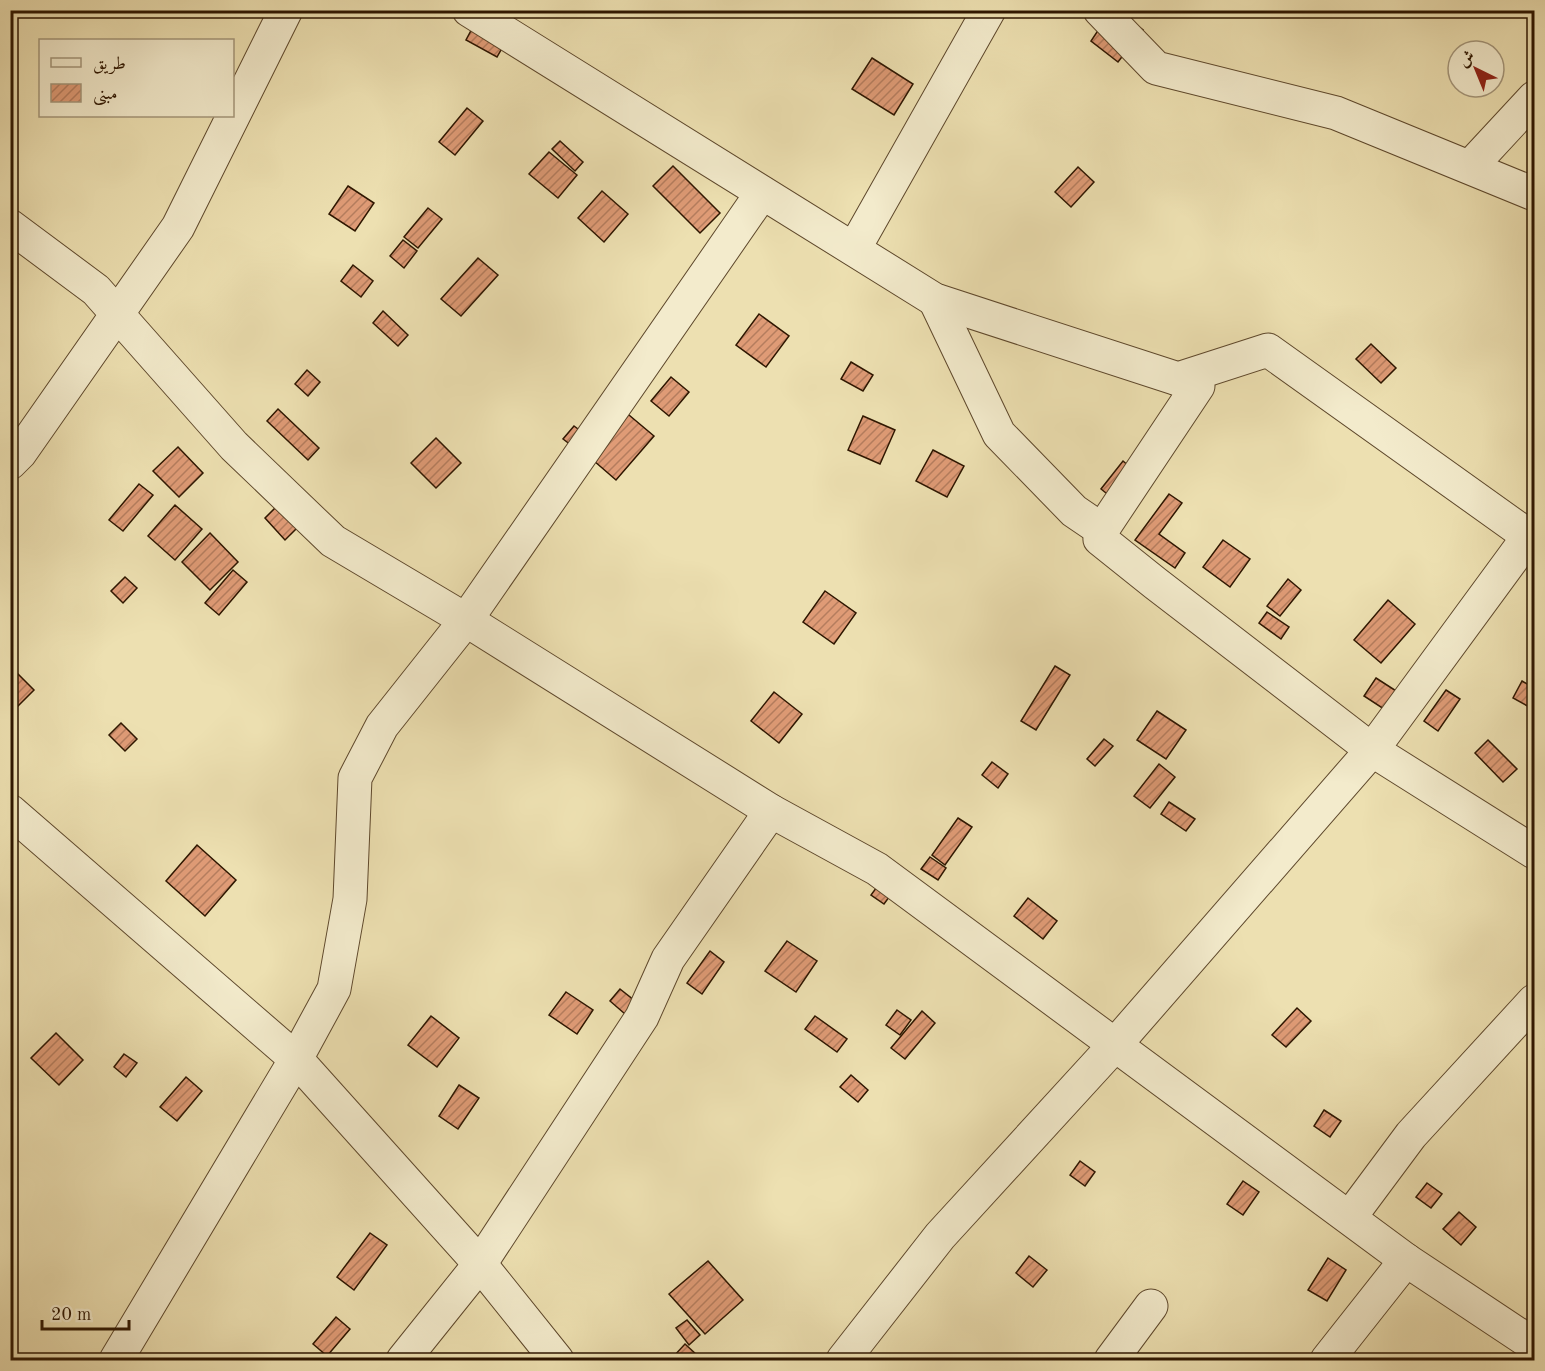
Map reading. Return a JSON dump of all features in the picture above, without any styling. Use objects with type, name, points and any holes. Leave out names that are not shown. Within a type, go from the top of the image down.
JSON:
[{"type":"street","points":[[234,114],[286,10]]},
{"type":"street","points":[[469,10],[935,300],[1198,386],[1102,530],[1100,539],[1372,750],[1534,852]]},
{"type":"street","points":[[854,249],[988,10]]},
{"type":"street","points":[[1100,10],[1156,68],[1336,113],[1534,194]]},
{"type":"street","points":[[1470,167],[1534,98]]},
{"type":"street","points":[[10,463],[20,453],[178,227],[233,117]]},
{"type":"street","points":[[116,1360],[296,1059],[334,989],[350,899],[355,778],[382,726],[466,620],[762,192]]},
{"type":"street","points":[[10,226],[96,290],[234,446],[333,541],[466,620],[771,811],[877,869],[1406,1260],[1534,1345]]},
{"type":"street","points":[[935,300],[999,434],[1074,511],[1102,530]]},
{"type":"street","points":[[843,1360],[940,1236],[1114,1046],[1372,750],[1532,538],[1268,350],[1178,379]]},
{"type":"street","points":[[10,811],[296,1059],[480,1264],[557,1360]]},
{"type":"street","points":[[403,1360],[480,1264],[642,1017],[668,959],[771,811]]},
{"type":"street","points":[[1350,1217],[1411,1135],[1534,1001]]},
{"type":"street","points":[[1327,1360],[1406,1260]]},
{"type":"street","points":[[1111,1360],[1150,1306]]},
{"type":"building","points":[[1127,18],[1143,30],[1118,62],[1091,41],[1101,26]]},
{"type":"building","points":[[474,25],[506,41],[497,57],[466,40]]},
{"type":"building","points":[[872,58],[913,84],[894,115],[852,89]]},
{"type":"building","points":[[467,108],[483,121],[455,155],[439,142]]},
{"type":"building","points":[[560,141],[583,162],[575,171],[552,149]]},
{"type":"building","points":[[549,152],[577,175],[558,198],[529,174]]},
{"type":"building","points":[[673,166],[720,213],[700,233],[653,186]]},
{"type":"building","points":[[1078,167],[1094,182],[1071,207],[1055,192]]},
{"type":"building","points":[[348,186],[374,203],[355,231],[329,214]]},
{"type":"building","points":[[602,191],[628,214],[604,242],[578,218]]},
{"type":"building","points":[[428,208],[442,219],[418,248],[404,237]]},
{"type":"building","points":[[403,240],[417,251],[404,268],[390,256]]},
{"type":"building","points":[[478,258],[498,275],[461,316],[441,299]]},
{"type":"building","points":[[353,265],[373,281],[361,297],[341,281]]},
{"type":"building","points":[[383,311],[408,335],[398,346],[373,323]]},
{"type":"building","points":[[759,314],[789,336],[766,367],[736,345]]},
{"type":"building","points":[[1371,344],[1396,368],[1381,383],[1356,359]]},
{"type":"building","points":[[851,362],[873,375],[863,391],[841,379]]},
{"type":"building","points":[[307,370],[320,382],[308,396],[295,384]]},
{"type":"building","points":[[671,377],[689,392],[669,416],[651,401]]},
{"type":"building","points":[[278,409],[319,448],[308,460],[267,421]]},
{"type":"building","points":[[623,410],[654,436],[616,480],[586,454]]},
{"type":"building","points":[[863,416],[895,430],[880,464],[848,450]]},
{"type":"building","points":[[574,426],[590,438],[580,452],[563,439]]},
{"type":"building","points":[[436,438],[461,463],[436,488],[411,463]]},
{"type":"building","points":[[178,447],[203,473],[179,497],[153,471]]},
{"type":"building","points":[[933,450],[964,466],[947,497],[916,481]]},
{"type":"building","points":[[1123,461],[1138,474],[1116,501],[1101,489]]},
{"type":"building","points":[[139,484],[153,495],[123,531],[109,520]]},
{"type":"building","points":[[1169,494],[1182,503],[1159,534],[1185,553],[1175,568],[1135,540]]},
{"type":"building","points":[[175,505],[202,529],[175,560],[148,536]]},
{"type":"building","points":[[277,506],[297,528],[285,540],[265,518]]},
{"type":"building","points":[[210,533],[238,562],[210,590],[182,562]]},
{"type":"building","points":[[1223,540],[1250,559],[1230,587],[1203,567]]},
{"type":"building","points":[[233,570],[247,582],[219,615],[205,603]]},
{"type":"building","points":[[125,577],[137,588],[123,603],[111,591]]},
{"type":"building","points":[[1288,579],[1301,590],[1280,616],[1267,606]]},
{"type":"building","points":[[825,591],[856,613],[834,644],[803,622]]},
{"type":"building","points":[[1388,600],[1415,624],[1381,663],[1354,640]]},
{"type":"building","points":[[1267,612],[1289,627],[1281,639],[1259,623]]},
{"type":"building","points":[[1055,666],[1070,675],[1036,730],[1021,721]]},
{"type":"building","points":[[10,667],[34,690],[10,714]]},
{"type":"building","points":[[1376,678],[1404,696],[1393,715],[1364,696]]},
{"type":"building","points":[[1522,681],[1534,688],[1534,703],[1531,708],[1513,698]]},
{"type":"building","points":[[1446,690],[1460,699],[1438,731],[1424,721]]},
{"type":"building","points":[[774,692],[802,714],[779,743],[751,721]]},
{"type":"building","points":[[1157,711],[1186,730],[1166,759],[1137,740]]},
{"type":"building","points":[[121,723],[137,739],[125,751],[109,735]]},
{"type":"building","points":[[1104,739],[1113,746],[1095,766],[1087,759]]},
{"type":"building","points":[[1488,740],[1517,769],[1503,782],[1475,753]]},
{"type":"building","points":[[992,762],[1008,774],[998,788],[982,775]]},
{"type":"building","points":[[1159,764],[1175,777],[1150,808],[1134,796]]},
{"type":"building","points":[[1169,802],[1195,819],[1186,831],[1161,814]]},
{"type":"building","points":[[958,818],[972,827],[945,865],[932,855]]},
{"type":"building","points":[[197,845],[236,880],[205,916],[166,881]]},
{"type":"building","points":[[930,857],[946,868],[938,880],[921,869]]},
{"type":"building","points":[[882,880],[895,889],[884,904],[871,895]]},
{"type":"building","points":[[1028,898],[1057,921],[1043,939],[1014,916]]},
{"type":"building","points":[[787,941],[817,961],[796,992],[765,971]]},
{"type":"building","points":[[710,951],[724,962],[702,994],[687,983]]},
{"type":"building","points":[[620,989],[635,1001],[625,1014],[610,1001]]},
{"type":"building","points":[[566,992],[593,1010],[577,1034],[549,1015]]},
{"type":"building","points":[[1297,1008],[1311,1021],[1286,1047],[1272,1035]]},
{"type":"building","points":[[897,1010],[911,1020],[900,1035],[886,1025]]},
{"type":"building","points":[[922,1011],[935,1023],[905,1059],[891,1048]]},
{"type":"building","points":[[431,1016],[459,1038],[437,1067],[408,1045]]},
{"type":"building","points":[[815,1016],[847,1039],[837,1052],[805,1029]]},
{"type":"building","points":[[56,1033],[83,1060],[59,1085],[31,1058]]},
{"type":"building","points":[[124,1054],[137,1063],[126,1077],[114,1067]]},
{"type":"building","points":[[851,1075],[868,1090],[858,1102],[840,1087]]},
{"type":"building","points":[[186,1077],[202,1091],[177,1121],[160,1107]]},
{"type":"building","points":[[459,1085],[479,1098],[458,1129],[439,1116]]},
{"type":"building","points":[[1324,1110],[1341,1121],[1330,1137],[1314,1126]]},
{"type":"building","points":[[1080,1161],[1095,1172],[1085,1186],[1070,1175]]},
{"type":"building","points":[[1243,1181],[1259,1192],[1243,1215],[1227,1204]]},
{"type":"building","points":[[1427,1183],[1442,1194],[1431,1208],[1416,1197]]},
{"type":"building","points":[[1459,1212],[1476,1227],[1461,1245],[1443,1229]]},
{"type":"building","points":[[370,1233],[387,1245],[354,1290],[337,1277]]},
{"type":"building","points":[[1029,1256],[1047,1270],[1033,1287],[1016,1273]]},
{"type":"building","points":[[1328,1258],[1346,1270],[1327,1301],[1308,1290]]},
{"type":"building","points":[[708,1261],[743,1300],[705,1334],[669,1294]]},
{"type":"building","points":[[336,1317],[350,1329],[327,1356],[313,1344]]},
{"type":"building","points":[[687,1320],[700,1335],[689,1345],[676,1328]]},
{"type":"building","points":[[685,1344],[698,1356],[693,1360],[672,1358]]}]
